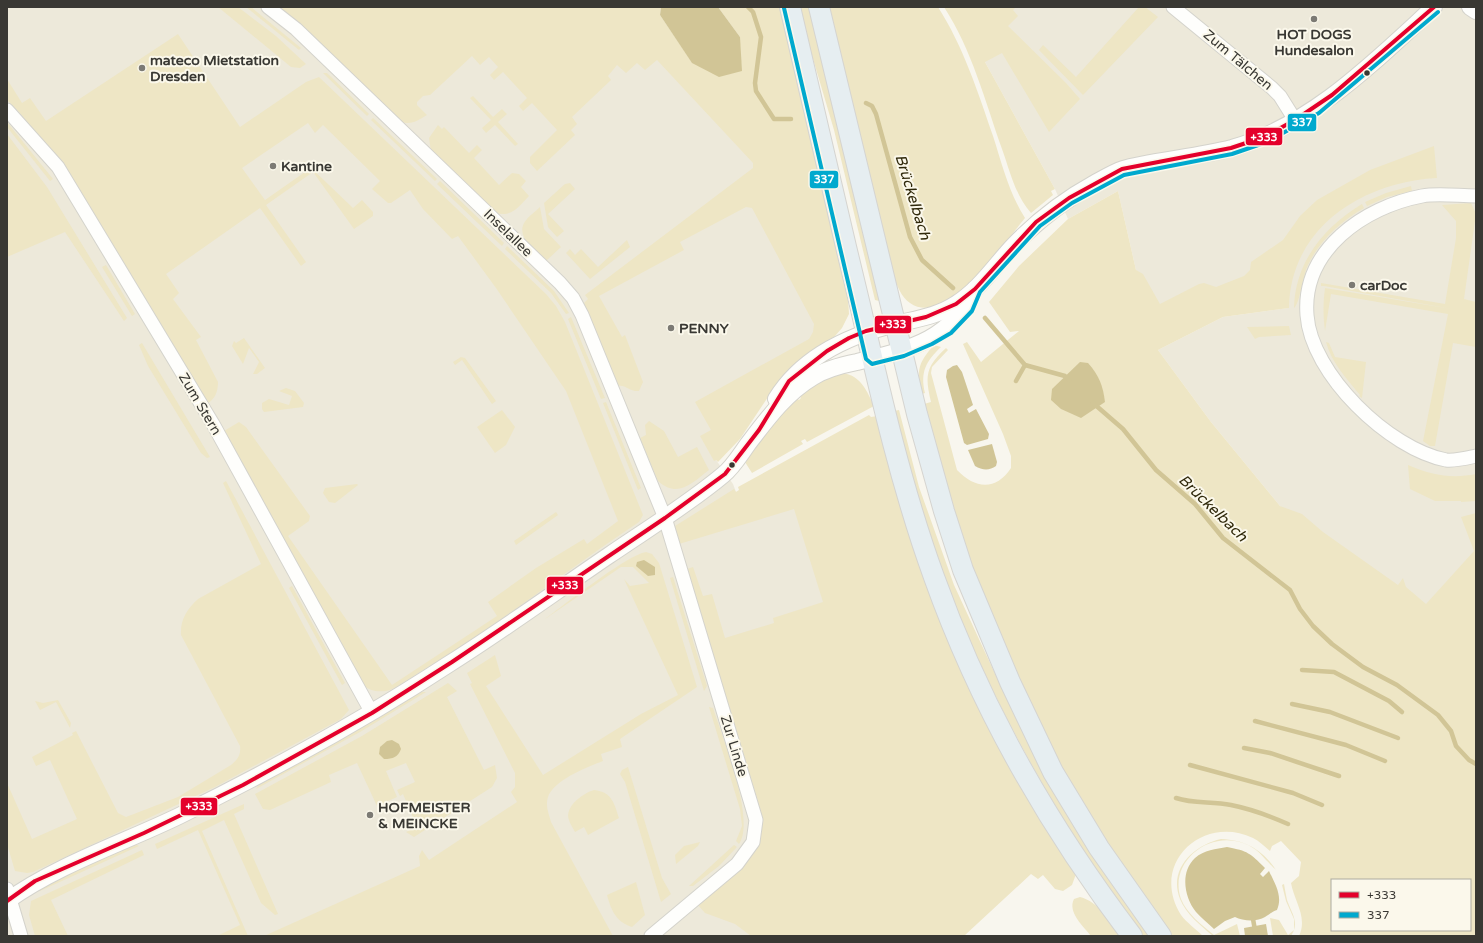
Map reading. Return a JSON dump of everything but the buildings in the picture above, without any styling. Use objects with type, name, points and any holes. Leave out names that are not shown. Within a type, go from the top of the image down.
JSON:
[{"type":"main road","points":[[790,7],[900,473],[931,570],[977,681],[1033,789],[1092,882],[1132,936]]},
{"type":"main road","points":[[819,7],[902,350],[944,511],[963,570],[1010,682],[1053,772],[1099,848],[1161,936]]},
{"type":"street","name":"Inselallee","points":[[268,7],[303,35],[555,278],[573,298],[582,315],[665,518]]},
{"type":"street","name":"Zum Tälchen","points":[[1173,7],[1272,88],[1280,96],[1295,120]]},
{"type":"street","points":[[764,422],[777,398],[794,376],[826,351],[849,338],[866,331],[942,312],[956,304],[976,289],[1036,222],[1069,198],[1122,169],[1231,148],[1264,137],[1295,120],[1332,95],[1434,7]]},
{"type":"street","points":[[1470,7],[1476,11]]},
{"type":"street","name":"Zum Stern","points":[[7,110],[62,173],[213,424],[372,713]]},
{"type":"street","points":[[1476,196],[1423,196],[1392,204],[1364,217],[1340,235],[1326,251],[1313,274],[1308,293],[1307,315],[1311,337],[1329,372],[1364,415],[1388,433],[1422,453],[1447,460],[1476,456]]},
{"type":"street","points":[[21,936],[8,896],[35,881],[144,833],[243,785],[372,713],[452,662],[665,518],[725,474],[764,422],[780,404],[812,377],[836,367],[902,350],[930,338],[947,328],[967,307],[976,289]]},
{"type":"street","name":"Zur Linde","points":[[651,936],[737,864],[753,842],[756,820],[665,518]]},
{"type":"shaded area","points":[[7,7],[607,7],[732,111],[841,302],[716,460],[733,484],[736,492],[808,457],[852,606],[757,798],[761,817],[764,936],[7,936]]},
{"type":"shaded area","points":[[218,7],[238,7],[276,36],[306,64],[300,68],[291,67]]},
{"type":"shaded area","points":[[246,7],[251,7],[301,48],[299,50]]},
{"type":"shaded area","points":[[277,7],[661,7],[660,15],[692,62],[740,37],[718,7],[780,7],[848,298],[849,314],[842,328],[835,336],[785,375],[772,391],[740,439],[718,462],[716,460],[714,461],[700,436],[711,430],[695,402],[809,339],[813,332],[814,324],[752,208],[746,207],[680,242],[684,250],[599,296],[622,337],[625,335],[643,382],[639,391],[618,386],[584,303],[588,299],[585,295],[753,168],[753,163],[657,60],[645,70],[637,63],[626,73],[617,65],[608,76],[611,80],[572,117],[577,124],[571,130],[575,135],[537,171],[530,163],[530,157],[557,130],[532,103],[523,111],[519,106],[527,98],[503,72],[494,80],[490,75],[498,67],[489,57],[480,65],[472,56],[430,95],[423,96],[417,102],[417,105],[427,115],[418,120],[405,123],[401,122]]},
{"type":"shaded area","points":[[661,7],[718,7],[740,37],[742,71],[719,77],[692,63],[660,15]]},
{"type":"shaded area","points":[[799,7],[810,7],[879,301],[875,300],[834,130]]},
{"type":"shaded area","points":[[827,7],[938,7],[955,37],[976,86],[1010,188],[1025,218],[990,262],[974,279],[957,294],[941,304],[925,308],[910,303],[902,294],[893,275]]},
{"type":"shaded area","points":[[944,7],[1016,7],[1013,10],[1018,16],[1008,26],[1066,83],[1080,99],[1049,132],[1002,53],[985,62],[1055,189],[1051,191],[1053,195],[1031,213],[1025,206],[1017,191],[984,94],[970,58],[954,23]]},
{"type":"shaded area","points":[[986,7],[1476,7],[1476,651],[1280,506],[1211,422],[1158,350],[1223,317],[1288,308],[1289,292],[1149,327],[1118,191],[1068,219],[1055,189],[985,62]]},
{"type":"shaded area","points":[[1139,7],[1145,7],[1158,17],[1083,95],[1039,50],[1043,45],[1076,77]]},
{"type":"shaded area","points":[[178,34],[240,127],[306,82],[319,77],[546,294],[556,306],[565,322],[643,515],[639,522],[508,614],[455,650],[391,690],[371,690],[363,685],[224,431],[239,422],[246,427],[310,516],[309,521],[288,536],[392,685],[497,616],[488,602],[536,568],[584,539],[587,544],[618,521],[566,391],[496,288],[458,236],[452,239],[423,209],[410,190],[391,203],[388,203],[372,189],[380,181],[323,125],[315,133],[308,123],[242,168],[265,200],[305,172],[300,164],[304,161],[353,208],[362,200],[373,212],[373,216],[354,229],[313,172],[266,205],[306,262],[301,266],[260,208],[166,274],[179,293],[173,299],[201,337],[196,340],[218,382],[216,395],[207,404],[59,161],[19,112],[7,100],[7,79],[22,103],[30,98],[46,121]]},
{"type":"shaded area","points":[[323,73],[327,73],[369,114],[367,116]]},
{"type":"shaded area","points":[[473,96],[493,117],[502,109],[507,114],[498,122],[518,144],[515,146],[495,125],[486,133],[482,128],[491,120],[470,98]]},
{"type":"shaded area","points":[[373,118],[437,179],[435,181],[371,120]]},
{"type":"shaded area","points":[[7,122],[53,179],[50,181],[7,127]]},
{"type":"shaded area","points":[[438,125],[442,129],[444,127],[469,153],[477,145],[482,150],[474,158],[499,185],[512,173],[519,174],[526,181],[521,187],[529,196],[515,210],[507,214],[496,213],[431,151],[429,138]]},
{"type":"shaded area","points":[[7,134],[47,187],[127,318],[124,321],[65,232],[7,257]]},
{"type":"shaded area","points":[[1434,146],[1437,178],[1409,181],[1382,189],[1357,200],[1335,214],[1316,233],[1302,254],[1293,280],[1289,308],[1223,317],[1158,350],[1211,422],[1280,506],[1302,514],[1323,532],[1398,585],[1403,578],[1406,587],[1426,604],[1474,551],[1461,517],[1476,513],[1476,936],[1299,936],[1302,922],[1300,909],[1291,883],[1299,876],[1301,862],[1281,841],[1272,846],[1270,851],[1253,838],[1234,832],[1216,833],[1199,838],[1186,848],[1176,862],[1172,878],[1173,896],[1181,915],[1203,936],[1172,936],[1134,886],[1079,799],[1056,757],[1010,660],[971,564],[953,511],[924,404],[931,402],[928,386],[928,373],[930,367],[946,348],[948,350],[932,367],[931,373],[957,470],[971,481],[978,484],[992,484],[999,481],[1011,468],[1011,456],[1003,434],[963,344],[967,342],[981,362],[1019,331],[1010,332],[989,302],[1019,266],[1068,219],[1118,191],[1136,270],[1143,274],[1160,304],[1199,284],[1204,283],[1216,287],[1244,276],[1250,270],[1251,262],[1283,240],[1300,216],[1317,200],[1370,170]]},
{"type":"shaded area","points":[[440,181],[504,243],[502,246],[437,184]]},
{"type":"shaded area","points":[[570,183],[575,189],[548,214],[564,231],[557,237],[548,227],[544,203],[565,184]]},
{"type":"shaded area","points":[[1411,186],[1412,191],[1387,197],[1367,206],[1365,202],[1386,193]]},
{"type":"shaded area","points":[[1471,203],[1476,214],[1464,299],[1476,302],[1476,347],[1453,343],[1435,446],[1430,446],[1423,441],[1448,314],[1331,294],[1325,331],[1325,288],[1452,309],[1321,286],[1321,283],[1445,304],[1456,238],[1456,221],[1442,205]]},
{"type":"shaded area","points":[[1362,204],[1364,208],[1339,225],[1318,248],[1306,269],[1298,301],[1294,308],[1300,276],[1314,247],[1335,223]]},
{"type":"shaded area","points":[[540,207],[544,229],[561,247],[546,261],[527,242],[522,231],[523,225],[529,216]]},
{"type":"shaded area","points":[[627,240],[630,247],[590,279],[566,253],[570,249],[575,255],[581,249],[598,267]]},
{"type":"shaded area","points":[[507,246],[554,291],[569,313],[566,314],[551,293],[505,249]]},
{"type":"shaded area","points":[[106,265],[135,314],[132,316],[102,267]]},
{"type":"shaded area","points":[[571,317],[605,398],[601,399],[568,319]]},
{"type":"shaded area","points":[[1289,326],[1291,335],[1259,337],[1255,339],[1247,327]]},
{"type":"shaded area","points":[[244,338],[265,368],[257,374],[253,374],[259,362],[249,348],[243,364],[232,346],[234,341],[236,343]]},
{"type":"shaded area","points":[[1326,342],[1329,343],[1335,357],[1366,362],[1362,398],[1359,396],[1360,395],[1336,363],[1328,349]]},
{"type":"shaded area","points":[[142,343],[210,457],[207,458],[201,453],[148,366],[139,345]]},
{"type":"shaded area","points":[[934,345],[941,347],[928,362],[923,379],[925,393],[922,394],[919,379],[920,368],[925,357]]},
{"type":"shaded area","points":[[461,357],[465,358],[496,401],[492,404],[462,360],[455,365],[453,362]]},
{"type":"shaded area","points":[[1080,362],[1088,363],[1098,376],[1102,386],[1105,402],[1081,418],[1061,409],[1051,400],[1052,389]]},
{"type":"shaded area","points":[[957,365],[962,372],[973,405],[967,409],[969,413],[976,409],[989,434],[988,439],[967,445],[964,443],[946,377],[947,370]]},
{"type":"shaded area","points":[[843,373],[854,377],[863,385],[874,406],[807,442],[805,439],[801,441],[803,444],[752,473],[745,462],[778,417],[796,398],[799,400],[801,398],[799,395],[809,388],[825,378]]},
{"type":"shaded area","points":[[286,388],[295,391],[304,403],[303,407],[264,412],[262,409],[262,403],[269,399],[289,405],[292,396],[279,391]]},
{"type":"shaded area","points":[[606,402],[641,488],[638,490],[603,403]]},
{"type":"shaded area","points":[[502,410],[515,427],[506,445],[495,453],[477,427]]},
{"type":"shaded area","points":[[899,410],[919,487],[954,585],[1003,691],[1094,857],[1149,936],[1143,936],[1080,846],[1051,799],[999,703],[975,653],[928,533],[912,481],[894,411]]},
{"type":"shaded area","points":[[869,415],[871,417],[877,416],[892,472],[1076,874],[1072,885],[1063,891],[1055,889],[1043,875],[1038,879],[1031,874],[964,936],[751,936],[735,924],[705,913],[697,904],[719,884],[761,817],[757,798],[687,569],[693,567],[703,596],[712,594],[725,638],[774,623],[773,618],[823,602],[794,509],[679,544],[675,526],[734,489],[736,492],[739,490],[738,487]]},
{"type":"shaded area","points":[[649,421],[664,431],[678,457],[697,447],[709,470],[691,484],[678,489],[672,489],[658,481],[640,438],[646,435],[645,425]]},
{"type":"shaded area","points":[[992,444],[997,462],[996,466],[991,469],[986,469],[975,466],[968,450]]},
{"type":"shaded area","points":[[1408,465],[1433,474],[1458,476],[1476,474],[1476,501],[1435,501],[1410,489]]},
{"type":"shaded area","points":[[226,481],[349,710],[341,719],[215,787],[33,872],[27,873],[15,871],[7,844],[7,783],[32,839],[77,819],[50,760],[36,766],[32,757],[73,735],[72,733],[76,731],[118,813],[126,817],[178,797],[236,761],[240,752],[240,746],[181,635],[185,615],[198,599],[261,564],[223,483]]},
{"type":"shaded area","points":[[358,485],[335,503],[329,502],[323,493],[325,488]]},
{"type":"shaded area","points":[[556,512],[558,515],[516,545],[514,541]]},
{"type":"shaded area","points":[[646,552],[652,554],[659,563],[697,687],[620,739],[622,747],[601,754],[603,761],[572,775],[557,785],[551,791],[547,800],[551,822],[613,936],[264,936],[420,866],[419,856],[422,850],[429,860],[517,802],[511,792],[515,787],[515,773],[470,684],[472,683],[467,673],[495,655],[501,676],[486,686],[543,775],[641,714],[678,695],[624,579],[630,586],[649,583],[633,567],[621,567],[545,619],[580,592],[611,571],[637,555]]},
{"type":"shaded area","points":[[644,560],[655,567],[655,575],[648,576],[636,566],[637,562]]},
{"type":"shaded area","points":[[673,577],[707,686],[704,691],[670,578]]},
{"type":"shaded area","points":[[292,586],[345,683],[342,685],[289,588]]},
{"type":"shaded area","points":[[448,683],[457,691],[447,697],[484,770],[495,765],[497,778],[492,787],[414,837],[406,832],[417,827],[403,794],[400,796],[397,790],[415,782],[406,763],[386,771],[397,797],[377,806],[357,763],[329,775],[331,782],[270,810],[263,809],[255,794],[362,736]]},
{"type":"shaded area","points":[[420,692],[426,692],[360,732],[256,789],[259,784]]},
{"type":"shaded area","points":[[58,700],[71,723],[70,728],[56,702],[40,710],[35,701],[43,703]]},
{"type":"shaded area","points":[[709,707],[713,708],[730,757],[741,798],[743,832],[739,844],[736,841],[742,826],[740,809]]},
{"type":"shaded area","points":[[392,740],[399,744],[401,749],[395,757],[384,759],[379,754],[380,747],[387,741]]},
{"type":"shaded area","points":[[628,767],[662,878],[671,894],[661,902],[625,782],[620,774],[622,770]]},
{"type":"shaded area","points":[[594,790],[605,793],[609,796],[614,803],[619,818],[588,835],[584,827],[575,832],[569,820],[569,810],[580,797]]},
{"type":"shaded area","points":[[244,804],[244,809],[234,814],[278,914],[275,915],[261,903],[224,820],[202,831],[248,936],[217,936],[240,925],[198,830],[157,849],[155,844]]},
{"type":"shaded area","points":[[1221,839],[1241,842],[1223,840],[1211,843],[1201,848],[1184,864],[1180,875],[1179,886],[1181,899],[1187,910],[1214,935],[1237,924],[1240,936],[1213,936],[1186,910],[1180,899],[1177,888],[1178,878],[1181,868],[1186,860],[1202,847],[1211,842]]},
{"type":"shaded area","points":[[700,842],[698,846],[676,864],[675,855],[684,846]]},
{"type":"shaded area","points":[[135,844],[139,846],[40,891],[39,888]]},
{"type":"shaded area","points":[[734,845],[737,847],[719,866],[693,886],[689,886]]},
{"type":"shaded area","points":[[1249,846],[1259,851],[1265,856],[1276,870],[1260,853]]},
{"type":"shaded area","points":[[1227,847],[1244,851],[1256,859],[1265,868],[1260,874],[1263,877],[1269,871],[1278,890],[1279,905],[1277,910],[1262,919],[1250,920],[1235,917],[1225,921],[1214,929],[1192,906],[1186,892],[1185,885],[1187,870],[1195,858],[1202,853]]},
{"type":"shaded area","points":[[142,850],[144,855],[51,900],[68,936],[35,936],[29,915],[31,901]]},
{"type":"shaded area","points":[[636,882],[645,915],[632,927],[626,925],[618,919],[610,906],[607,895]]},
{"type":"shaded area","points":[[1284,884],[1287,900],[1294,918],[1295,927],[1294,930],[1294,919],[1286,901],[1282,885]]},
{"type":"shaded area","points":[[1080,897],[1087,899],[1098,907],[1120,936],[1091,936],[1074,914],[1072,904],[1074,899]]},
{"type":"shaded area","points":[[1270,918],[1279,920],[1288,935],[1294,930],[1291,936],[1273,936]]},
{"type":"shaded area","points":[[1266,924],[1268,936],[1245,936],[1244,928]]},
{"type":"waterway","name":"Brückelbach","points":[[748,7],[753,12],[761,37],[755,83],[756,91],[774,119],[791,119]]},
{"type":"waterway","name":"Brückelbach","points":[[866,103],[872,106],[876,114],[910,237],[922,260],[953,288]]},
{"type":"waterway","name":"Brückelbach","points":[[985,318],[1025,365],[1065,376],[1069,380]]},
{"type":"waterway","points":[[1016,381],[1025,365]]},
{"type":"waterway","name":"Brückelbach","points":[[1093,403],[1123,429],[1156,470],[1195,504],[1223,538],[1290,590],[1300,609],[1313,626],[1332,644],[1363,667],[1397,685],[1438,715],[1451,731],[1456,746],[1469,760],[1476,764]]},
{"type":"waterway","points":[[1302,670],[1334,672],[1389,701],[1402,712]]},
{"type":"waterway","points":[[1292,704],[1330,712],[1398,738]]},
{"type":"waterway","points":[[1255,721],[1346,745],[1385,761]]},
{"type":"waterway","points":[[1244,748],[1270,753],[1339,776]]},
{"type":"waterway","points":[[1190,765],[1293,793],[1322,805]]},
{"type":"waterway","points":[[1176,798],[1238,807],[1260,813],[1288,824]]},
{"type":"waterway","points":[[1254,914],[1253,919],[1256,936]]},
{"type":"transit line","name":"+333","points":[[7,901],[35,881],[144,833],[243,785],[372,713],[452,662],[665,518],[725,474],[759,430],[789,381],[827,351],[849,338],[866,331],[926,317],[956,304],[975,289],[1036,222],[1069,198],[1122,169],[1231,148],[1264,137],[1295,120],[1332,95],[1434,7]]},
{"type":"transit line","name":"337","points":[[784,8],[866,359],[872,364],[904,356],[932,344],[951,333],[972,311],[980,292],[1040,226],[1072,203],[1124,175],[1232,154],[1267,142],[1319,113],[1438,12]]},
{"type":"place","name":"HOT DOGS Hundesalon","points":[[1314,19]]},
{"type":"place","name":"mateco Mietstation Dresden","points":[[142,68]]},
{"type":"place","name":"Kantine","points":[[273,166]]},
{"type":"place","name":"carDoc","points":[[1352,285]]},
{"type":"place","name":"PENNY","points":[[671,328]]},
{"type":"place","name":"HOFMEISTER & MEINCKE","points":[[370,815]]}]
